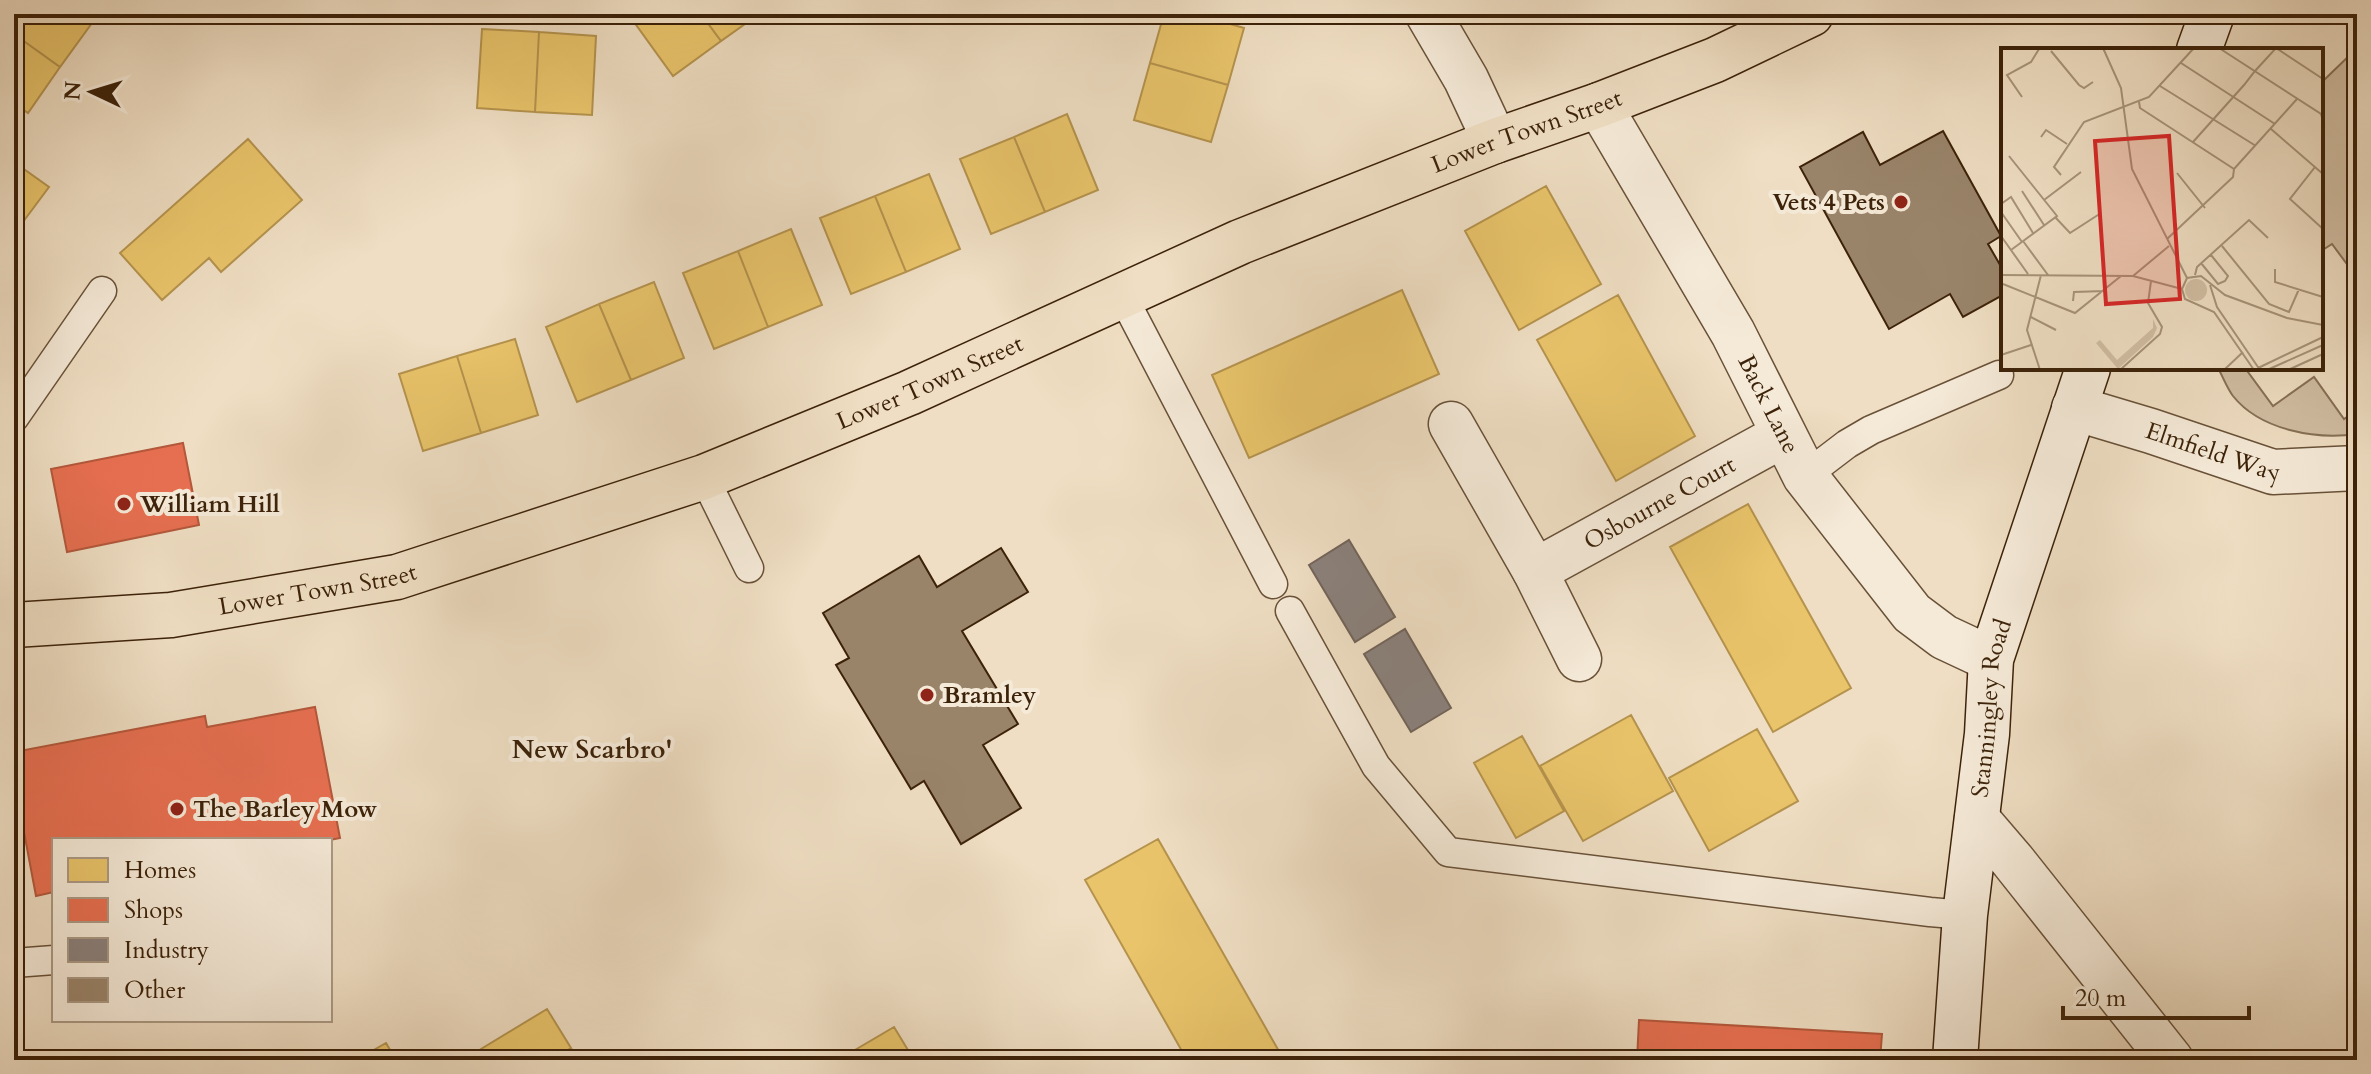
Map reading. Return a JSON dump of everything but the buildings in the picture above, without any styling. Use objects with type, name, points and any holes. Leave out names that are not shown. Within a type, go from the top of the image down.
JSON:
[{"type":"main road","name":"Lower Town Street","points":[[14,625],[171,615],[397,577],[704,477],[909,393],[1240,242],[1495,141],[1715,60],[1811,14]]},
{"type":"street","points":[[1428,14],[1466,79],[1495,141]]},
{"type":"street","points":[[2200,48],[2212,14]]},
{"type":"street","name":"Back Lane","points":[[1599,105],[1733,333],[1805,476],[1912,613],[1944,637],[1991,659]]},
{"type":"street","name":"Stanningley Road","points":[[1955,1060],[1965,915],[1987,734],[1991,659],[2087,370]]},
{"type":"street","name":"Elmfield Way","points":[[2074,408],[2273,472],[2357,468]]},
{"type":"street","points":[[1451,424],[1535,571],[1579,659]]},
{"type":"street","name":"Osbourne Court","points":[[1535,571],[1783,435]]},
{"type":"street","points":[[1977,819],[2171,1060]]},
{"type":"lane","points":[[14,418],[102,291]]},
{"type":"lane","points":[[1122,295],[1273,584]]},
{"type":"lane","points":[[1805,476],[1871,430],[1999,375]]},
{"type":"lane","points":[[704,477],[749,568]]},
{"type":"lane","points":[[1290,611],[1376,766],[1448,852],[1965,915]]},
{"type":"lane","points":[[14,963],[52,960]]},
{"type":"shaded area","points":[[2357,48],[2355,275],[2332,244],[2323,250],[2323,81]]},
{"type":"shaded area","points":[[2219,370],[2246,370],[2273,406],[2314,377],[2344,419],[2357,410],[2357,434],[2307,434],[2273,425],[2244,408]]},
{"type":"place","name":"Vets 4 Pets","points":[[1901,202]]},
{"type":"place","name":"William Hill","points":[[124,504]]},
{"type":"place","name":"Bramley","points":[[927,695]]},
{"type":"place","name":"The Barley Mow","points":[[177,809]]},
{"type":"district","name":"New Scarbro'","points":[[592,749]]}]
